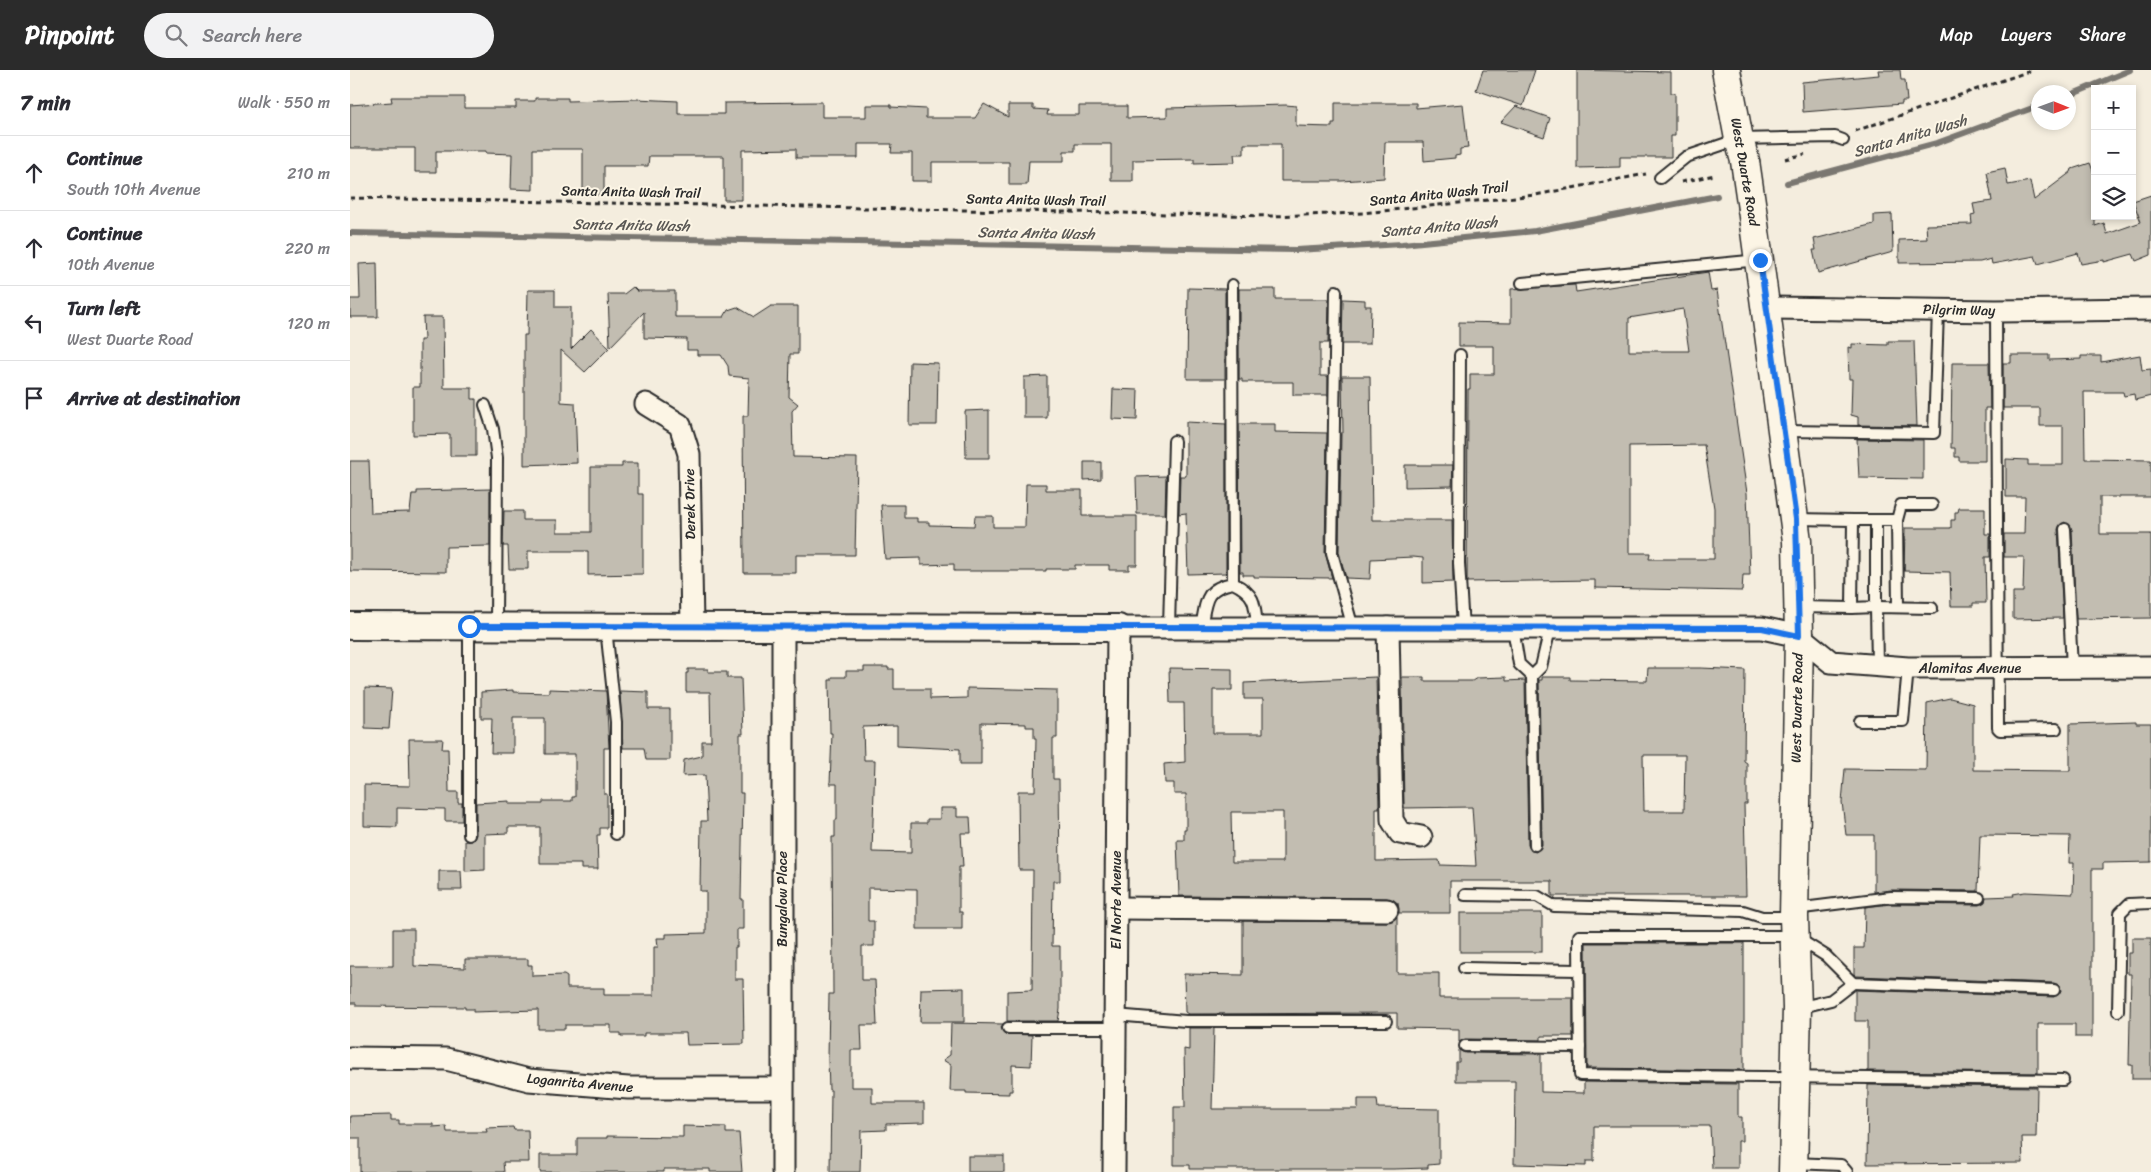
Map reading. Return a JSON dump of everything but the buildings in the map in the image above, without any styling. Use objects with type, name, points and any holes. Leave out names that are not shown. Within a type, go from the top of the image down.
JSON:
[{"type":"main road","name":"West Duarte Road","points":[[1726,70],[1742,150],[1760,260],[1796,519],[1799,636],[1794,921],[1797,1008],[1793,1167]]},
{"type":"street","name":"Pilgrim Way","points":[[1767,308],[1996,311],[2151,309]]},
{"type":"street","name":"Derek Drive","points":[[646,404],[680,425],[689,454],[692,626]]},
{"type":"street","points":[[350,626],[1762,628],[1799,636]]},
{"type":"street","name":"Bungalow Place","points":[[783,627],[783,1172]]},
{"type":"street","name":"El Norte Avenue","points":[[1114,1172],[1118,628]]},
{"type":"street","points":[[1388,628],[1392,820],[1400,833],[1421,837]]},
{"type":"street","name":"Alamitas Avenue","points":[[1799,636],[1830,662],[1908,668],[2151,667]]},
{"type":"street","points":[[1116,908],[1387,910]]},
{"type":"street","name":"Loganrita Avenue","points":[[350,1058],[446,1059],[529,1080],[628,1088],[782,1088]]},
{"type":"lane","points":[[1660,178],[1686,157],[1835,137],[1843,140]]},
{"type":"lane","points":[[1522,283],[1760,260]]},
{"type":"lane","points":[[1232,285],[1233,583]]},
{"type":"lane","points":[[1336,291],[1332,553],[1353,628]]},
{"type":"lane","points":[[1784,431],[1934,433],[1938,310]]},
{"type":"lane","points":[[1996,311],[2000,730],[2056,729]]},
{"type":"lane","points":[[1460,355],[1459,563],[1463,628]]},
{"type":"lane","points":[[485,405],[493,429],[497,458],[496,626]]},
{"type":"lane","points":[[1169,627],[1174,441]]},
{"type":"lane","points":[[1898,608],[1897,520],[1902,505],[1932,505]]},
{"type":"lane","points":[[1796,519],[1897,520]]},
{"type":"lane","points":[[1852,608],[1853,520]]},
{"type":"lane","points":[[1876,520],[1877,666]]},
{"type":"lane","points":[[2065,528],[2072,668]]},
{"type":"lane","points":[[1233,583],[1250,594],[1255,603],[1257,628]]},
{"type":"lane","points":[[1201,628],[1206,599],[1212,590],[1233,583]]},
{"type":"lane","points":[[1798,607],[1932,608]]},
{"type":"lane","points":[[469,626],[470,835]]},
{"type":"lane","points":[[606,627],[616,722],[616,834]]},
{"type":"lane","points":[[1513,628],[1518,664],[1532,676]]},
{"type":"lane","points":[[1535,845],[1532,676],[1541,666],[1550,629]]},
{"type":"lane","points":[[1860,720],[1903,721],[1908,668]]},
{"type":"lane","points":[[1465,895],[1536,896],[1554,906],[1743,912],[1762,917],[1794,921],[1853,983]]},
{"type":"lane","points":[[1979,898],[1891,897],[1794,921],[1579,936],[1580,1075],[2062,1080]]},
{"type":"lane","points":[[2118,1011],[2120,913],[2129,904],[2151,903]]},
{"type":"lane","points":[[1464,968],[1579,970]]},
{"type":"lane","points":[[1797,1008],[1831,1000],[1853,983],[2054,990]]},
{"type":"lane","points":[[1008,1028],[1115,1022],[1386,1021]]},
{"type":"lane","points":[[1465,1046],[1580,1047]]},
{"type":"lane","points":[[1793,1167],[1841,1165],[1847,1172]]},
{"type":"path","points":[[1785,158],[1832,148],[1857,129],[2034,70]]},
{"type":"path","name":"Santa Anita Wash Trail","points":[[350,198],[1271,216],[1363,213],[1535,194],[1648,174],[1660,178],[1668,185],[1715,175]]},
{"type":"waterway","name":"Santa Anita Wash","points":[[2076,93],[2130,70]]},
{"type":"waterway","name":"Santa Anita Wash","points":[[1787,183],[1937,143],[2031,109]]},
{"type":"waterway","name":"Santa Anita Wash","points":[[350,233],[1296,250],[1402,244],[1535,231],[1717,196]]},
{"type":"route","points":[[469,626],[1762,628],[1799,636],[1796,519],[1760,260]]}]
